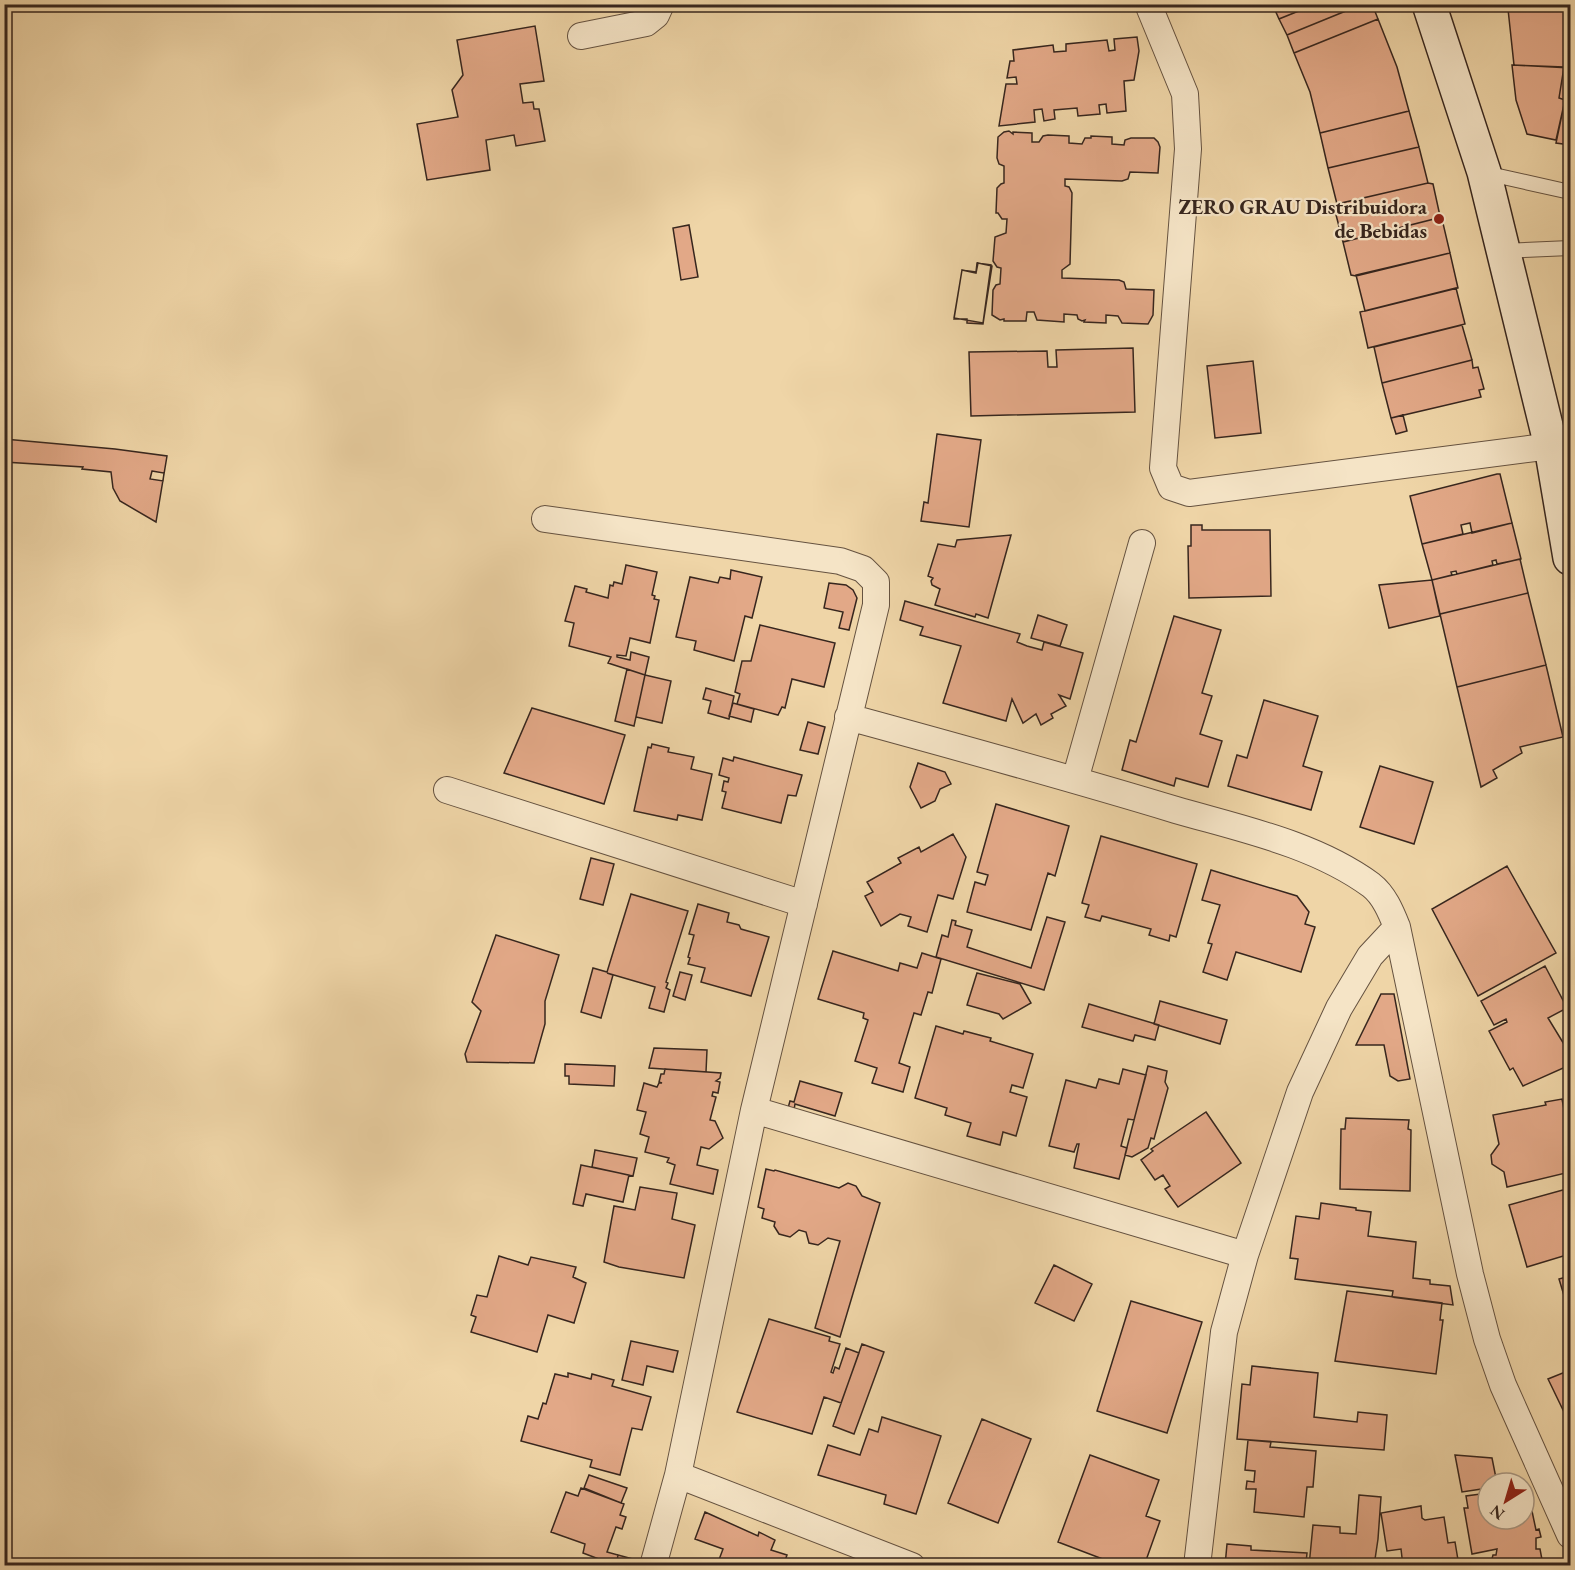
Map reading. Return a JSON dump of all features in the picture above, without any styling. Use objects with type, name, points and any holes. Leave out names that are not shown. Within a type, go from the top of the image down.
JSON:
[{"type":"street","points":[[581,36],[646,23],[656,15],[661,4]]},
{"type":"street","points":[[1148,4],[1185,94],[1188,149],[1163,468],[1171,487],[1190,493],[1556,444]]},
{"type":"street","points":[[1429,4],[1484,172],[1503,251],[1556,444],[1564,486],[1570,558]]},
{"type":"street","points":[[545,519],[840,561],[863,569],[876,582],[876,605],[754,1110],[678,1475],[653,1566]]},
{"type":"street","points":[[1076,780],[1142,543]]},
{"type":"street","points":[[848,717],[1076,780],[1264,836],[1322,857],[1349,870],[1373,887],[1387,903],[1397,927],[1470,1274],[1487,1339],[1503,1385],[1570,1535]]},
{"type":"street","points":[[447,790],[804,903]]},
{"type":"street","points":[[1197,1566],[1224,1332],[1245,1256],[1300,1092],[1339,1008],[1370,956],[1397,927]]},
{"type":"street","points":[[754,1110],[1245,1256]]},
{"type":"street","points":[[678,1475],[912,1566]]},
{"type":"lane","points":[[1484,172],[1570,192]]},
{"type":"lane","points":[[1503,251],[1570,248]]},
{"type":"building","points":[[1281,4],[1316,4],[1279,19],[1275,10],[1282,6]]},
{"type":"building","points":[[1316,4],[1363,4],[1287,35],[1279,19]]},
{"type":"building","points":[[1363,4],[1372,4],[1378,19],[1294,53],[1287,35]]},
{"type":"building","points":[[1492,4],[1570,4],[1570,7],[1493,11]]},
{"type":"building","points":[[1570,7],[1570,68],[1514,65],[1508,9]]},
{"type":"building","points":[[1378,19],[1397,67],[1409,111],[1320,133],[1310,92],[1294,53]]},
{"type":"building","points":[[535,26],[544,81],[520,84],[523,103],[533,102],[534,109],[539,109],[545,141],[516,146],[514,135],[486,140],[490,170],[427,180],[417,124],[458,117],[452,90],[463,75],[457,40]]},
{"type":"building","points":[[1137,37],[1139,51],[1134,80],[1124,81],[1126,111],[1107,113],[1106,104],[1099,105],[1100,114],[1078,116],[1077,108],[1054,110],[1055,119],[1044,121],[1042,109],[1034,110],[1035,122],[999,126],[1006,84],[1017,84],[1016,77],[1007,78],[1010,61],[1014,61],[1013,50],[1053,45],[1054,52],[1066,51],[1066,44],[1107,40],[1109,51],[1115,50],[1114,39]]},
{"type":"building","points":[[1512,65],[1564,67],[1559,98],[1565,100],[1556,140],[1527,134],[1516,100]]},
{"type":"building","points":[[1564,67],[1570,68],[1570,145],[1556,143],[1565,100],[1559,98]]},
{"type":"building","points":[[1409,111],[1419,147],[1328,168],[1320,133]]},
{"type":"building","points":[[1009,131],[1013,134],[1013,132],[1032,133],[1032,142],[1039,142],[1043,136],[1048,135],[1069,136],[1069,143],[1082,144],[1085,138],[1091,138],[1091,136],[1112,137],[1112,144],[1124,145],[1125,140],[1131,138],[1154,138],[1158,142],[1160,147],[1158,173],[1130,172],[1128,179],[1122,181],[1065,179],[1065,186],[1069,187],[1072,193],[1070,264],[1062,270],[1062,278],[1119,280],[1124,282],[1126,289],[1154,290],[1153,315],[1148,324],[1122,323],[1118,316],[1106,315],[1106,323],[1084,322],[1085,320],[1078,319],[1077,315],[1064,314],[1064,322],[1037,320],[1034,312],[1027,312],[1026,321],[1004,321],[992,315],[993,290],[996,285],[1000,284],[1001,268],[997,267],[993,261],[995,237],[1006,233],[1007,219],[1002,219],[996,213],[997,188],[1004,183],[1004,166],[999,164],[997,158],[998,137]]},
{"type":"building","points":[[1419,147],[1428,183],[1337,204],[1328,168]]},
{"type":"building","points":[[1428,183],[1433,184],[1440,216],[1438,218],[1343,242],[1334,207],[1337,204]]},
{"type":"building","points":[[1438,218],[1442,219],[1450,253],[1356,276],[1351,275],[1343,242]]},
{"type":"building","points":[[689,225],[698,277],[681,280],[673,228]]},
{"type":"building","points":[[1450,253],[1458,288],[1365,311],[1356,275]]},
{"type":"building","points":[[977,263],[991,265],[983,323],[954,318],[962,270],[976,272]]},
{"type":"building","points":[[978,263],[992,266],[983,324],[967,323],[967,319],[954,319],[962,270],[976,273]]},
{"type":"building","points":[[1456,288],[1465,324],[1368,348],[1360,312]]},
{"type":"building","points":[[1462,325],[1472,360],[1382,383],[1374,347]]},
{"type":"building","points":[[1133,348],[1135,412],[971,416],[969,352],[1047,351],[1048,367],[1057,367],[1056,350]]},
{"type":"building","points":[[1472,360],[1473,368],[1478,367],[1484,389],[1479,390],[1481,397],[1391,418],[1382,383]]},
{"type":"building","points":[[1253,361],[1261,433],[1215,438],[1207,366]]},
{"type":"building","points":[[1403,415],[1407,431],[1396,434],[1391,418]]},
{"type":"building","points":[[937,434],[981,440],[969,527],[921,521],[924,502],[928,503]]},
{"type":"building","points":[[4,439],[167,456],[164,477],[164,473],[152,471],[150,479],[163,481],[156,522],[120,501],[113,488],[111,472],[82,469],[83,467],[4,462]]},
{"type":"building","points":[[1500,474],[1512,523],[1472,533],[1470,523],[1461,525],[1463,534],[1422,544],[1410,496]]},
{"type":"building","points":[[1512,523],[1521,559],[1497,564],[1496,560],[1492,561],[1493,565],[1457,574],[1456,571],[1451,572],[1452,575],[1432,580],[1422,544]]},
{"type":"building","points":[[1191,525],[1202,525],[1202,530],[1270,530],[1271,596],[1189,598],[1188,546],[1191,546]]},
{"type":"building","points":[[1011,535],[988,618],[976,614],[975,617],[935,605],[940,589],[932,585],[933,578],[928,576],[938,544],[955,547],[957,540]]},
{"type":"building","points":[[1520,559],[1528,593],[1440,614],[1432,580]]},
{"type":"building","points":[[626,565],[657,572],[652,595],[655,596],[654,599],[659,600],[650,643],[630,638],[626,656],[617,655],[617,657],[630,660],[631,652],[649,657],[645,675],[608,663],[611,657],[569,646],[574,623],[565,621],[575,586],[587,589],[586,592],[608,598],[610,585],[613,586],[614,582],[622,584]]},
{"type":"building","points":[[731,570],[762,577],[752,618],[745,616],[734,661],[694,650],[696,641],[676,637],[690,577],[718,583],[720,577],[730,579]]},
{"type":"building","points":[[1432,580],[1440,616],[1389,628],[1379,585]]},
{"type":"building","points":[[829,583],[846,585],[853,590],[857,598],[849,630],[839,628],[843,612],[824,608]]},
{"type":"building","points":[[1528,593],[1546,665],[1457,687],[1440,614]]},
{"type":"building","points":[[905,601],[1020,634],[1017,642],[1027,646],[1042,650],[1044,642],[1083,653],[1070,699],[1059,695],[1066,706],[1051,714],[1053,718],[1041,725],[1036,714],[1023,723],[1012,699],[1006,721],[943,703],[961,646],[920,635],[923,627],[900,620]]},
{"type":"building","points":[[1038,615],[1067,625],[1060,646],[1031,638]]},
{"type":"building","points":[[1174,616],[1221,630],[1202,693],[1212,696],[1200,734],[1222,741],[1208,787],[1176,778],[1174,786],[1122,770],[1130,740],[1136,742]]},
{"type":"building","points":[[760,625],[835,643],[824,687],[792,679],[785,708],[782,707],[778,715],[737,704],[740,694],[735,692],[742,661],[751,661]]},
{"type":"building","points":[[1546,665],[1563,737],[1520,747],[1522,753],[1493,770],[1497,778],[1481,787],[1457,687]]},
{"type":"building","points":[[627,669],[645,675],[634,726],[615,721]]},
{"type":"building","points":[[645,675],[671,681],[662,723],[636,717]]},
{"type":"building","points":[[706,688],[734,696],[729,719],[708,713],[711,701],[703,699]]},
{"type":"building","points":[[1264,700],[1318,716],[1303,766],[1322,772],[1311,810],[1228,786],[1237,755],[1247,758]]},
{"type":"building","points":[[733,703],[754,709],[751,722],[729,716]]},
{"type":"building","points":[[532,708],[625,735],[604,804],[504,773]]},
{"type":"building","points":[[808,722],[825,727],[818,754],[800,750]]},
{"type":"building","points":[[652,744],[669,748],[668,752],[694,757],[691,769],[712,774],[702,820],[678,815],[677,820],[634,811],[648,747],[651,748]]},
{"type":"building","points":[[734,757],[802,775],[796,796],[788,795],[781,823],[722,808],[726,792],[722,791],[724,781],[728,782],[729,778],[719,775],[723,758],[733,761]]},
{"type":"building","points":[[918,763],[945,772],[951,784],[940,789],[935,801],[921,808],[910,787]]},
{"type":"building","points":[[1380,766],[1433,782],[1414,844],[1360,827]]},
{"type":"building","points":[[996,804],[1069,826],[1055,876],[1048,873],[1031,930],[967,912],[975,882],[985,885],[988,875],[977,872]]},
{"type":"building","points":[[953,834],[966,857],[953,899],[938,895],[927,932],[908,926],[911,917],[900,914],[881,926],[865,896],[873,892],[867,882],[901,863],[898,858],[919,847],[921,852]]},
{"type":"building","points":[[1101,836],[1197,864],[1176,937],[1170,935],[1169,941],[1149,935],[1151,929],[1102,916],[1100,921],[1085,917],[1089,905],[1082,903]]},
{"type":"building","points":[[591,858],[614,864],[603,905],[580,899]]},
{"type":"building","points":[[1507,866],[1556,953],[1478,996],[1432,909]]},
{"type":"building","points":[[1211,870],[1297,896],[1309,912],[1305,924],[1315,927],[1301,972],[1236,952],[1227,980],[1203,972],[1212,944],[1208,943],[1220,905],[1202,900]]},
{"type":"building","points":[[631,894],[688,911],[666,982],[668,983],[666,988],[670,990],[664,1012],[649,1008],[655,987],[607,973],[613,975],[601,1018],[581,1012],[593,968],[607,972]]},
{"type":"building","points":[[698,904],[729,913],[727,922],[739,925],[741,929],[769,937],[751,996],[701,982],[705,968],[688,964],[694,935],[689,934]]},
{"type":"building","points":[[1047,917],[1065,922],[1044,990],[936,957],[942,935],[948,937],[952,920],[956,921],[955,925],[972,930],[967,947],[1031,968]]},
{"type":"building","points":[[496,935],[559,955],[545,1001],[545,1024],[534,1063],[467,1062],[465,1054],[481,1011],[472,1002]]},
{"type":"building","points":[[833,951],[898,971],[900,963],[917,968],[922,953],[941,959],[932,993],[928,992],[921,1015],[914,1013],[899,1063],[910,1067],[903,1092],[872,1083],[877,1068],[855,1061],[868,1020],[863,1018],[864,1013],[818,999]]},
{"type":"building","points":[[1545,966],[1567,1008],[1548,1018],[1570,1054],[1570,1065],[1523,1086],[1513,1068],[1510,1070],[1489,1031],[1507,1022],[1506,1019],[1494,1025],[1481,1001]]},
{"type":"building","points":[[680,972],[692,975],[685,1000],[673,996]]},
{"type":"building","points":[[977,973],[1020,984],[1031,1003],[1003,1019],[999,1014],[967,1005]]},
{"type":"building","points":[[1381,994],[1394,994],[1410,1079],[1398,1081],[1390,1076],[1384,1045],[1356,1045]]},
{"type":"building","points":[[1160,1001],[1227,1020],[1220,1044],[1154,1024]]},
{"type":"building","points":[[1089,1004],[1159,1025],[1155,1040],[1135,1035],[1133,1041],[1082,1027]]},
{"type":"building","points":[[936,1026],[963,1034],[964,1031],[991,1038],[990,1041],[1033,1054],[1023,1088],[1012,1085],[1010,1092],[1027,1097],[1016,1136],[1003,1132],[1000,1145],[967,1136],[971,1123],[945,1115],[947,1108],[915,1098]]},
{"type":"building","points":[[654,1048],[707,1050],[706,1072],[649,1068]]},
{"type":"building","points":[[565,1064],[615,1066],[614,1086],[569,1084],[569,1076],[565,1076]]},
{"type":"building","points":[[1148,1066],[1167,1071],[1165,1082],[1168,1088],[1154,1139],[1151,1138],[1148,1148],[1132,1157],[1125,1155]]},
{"type":"building","points":[[665,1069],[721,1073],[720,1078],[716,1081],[720,1082],[718,1093],[713,1092],[712,1096],[716,1097],[710,1120],[715,1121],[723,1138],[709,1149],[701,1147],[697,1165],[718,1170],[713,1194],[670,1184],[675,1165],[667,1162],[669,1158],[645,1152],[649,1137],[640,1134],[646,1112],[637,1110],[644,1083],[657,1087],[659,1083],[662,1083],[659,1082]]},
{"type":"building","points":[[1123,1069],[1146,1075],[1134,1120],[1128,1119],[1121,1146],[1127,1148],[1119,1179],[1074,1168],[1079,1144],[1074,1152],[1049,1146],[1066,1080],[1096,1088],[1099,1079],[1119,1084]]},
{"type":"building","points":[[800,1081],[842,1093],[835,1116],[795,1104],[794,1110],[788,1108],[790,1101],[794,1102]]},
{"type":"building","points":[[1562,1099],[1570,1140],[1570,1172],[1507,1187],[1504,1172],[1492,1164],[1491,1155],[1499,1144],[1493,1115],[1546,1105],[1545,1102]]},
{"type":"building","points":[[1206,1112],[1241,1163],[1178,1207],[1165,1189],[1170,1186],[1163,1175],[1155,1180],[1141,1160],[1153,1151],[1151,1149]]},
{"type":"building","points":[[1346,1118],[1409,1120],[1408,1129],[1411,1130],[1410,1191],[1340,1189],[1341,1129],[1345,1129]]},
{"type":"building","points":[[595,1150],[637,1158],[633,1176],[592,1167]]},
{"type":"building","points":[[581,1165],[629,1175],[623,1202],[586,1194],[583,1206],[573,1204]]},
{"type":"building","points":[[766,1169],[839,1188],[848,1183],[856,1186],[862,1196],[880,1203],[840,1337],[815,1328],[840,1241],[828,1238],[818,1245],[809,1243],[806,1232],[799,1230],[790,1237],[779,1234],[774,1226],[775,1222],[762,1218],[764,1209],[758,1207]]},
{"type":"building","points":[[640,1187],[677,1193],[672,1219],[695,1225],[684,1278],[619,1267],[604,1262],[614,1206],[635,1210]]},
{"type":"building","points":[[1570,1188],[1570,1254],[1527,1267],[1509,1205]]},
{"type":"building","points":[[1321,1203],[1371,1212],[1368,1236],[1416,1242],[1413,1278],[1430,1280],[1430,1284],[1450,1286],[1453,1305],[1392,1297],[1393,1291],[1295,1279],[1298,1259],[1290,1258],[1296,1216],[1319,1219]]},
{"type":"building","points":[[499,1256],[528,1265],[531,1257],[576,1267],[573,1277],[586,1283],[574,1323],[548,1315],[537,1352],[471,1332],[476,1317],[471,1315],[477,1295],[487,1297]]},
{"type":"building","points":[[1054,1265],[1092,1284],[1074,1321],[1035,1303]]},
{"type":"building","points":[[1570,1276],[1570,1312],[1569,1312],[1559,1279]]},
{"type":"building","points":[[1347,1291],[1442,1303],[1440,1320],[1443,1320],[1436,1374],[1335,1361]]},
{"type":"building","points":[[1131,1301],[1202,1322],[1167,1433],[1097,1411]]},
{"type":"building","points":[[769,1319],[830,1337],[829,1341],[840,1344],[831,1372],[833,1373],[835,1367],[839,1369],[846,1348],[859,1353],[841,1403],[824,1397],[812,1434],[737,1412]]},
{"type":"building","points":[[631,1341],[678,1351],[673,1372],[647,1366],[643,1385],[622,1380]]},
{"type":"building","points":[[862,1344],[884,1352],[854,1434],[833,1426]]},
{"type":"building","points":[[1252,1366],[1318,1373],[1314,1417],[1357,1422],[1358,1412],[1387,1415],[1384,1450],[1237,1439],[1242,1384],[1250,1385]]},
{"type":"building","points":[[1570,1370],[1570,1409],[1564,1412],[1548,1379]]},
{"type":"building","points":[[568,1373],[591,1379],[592,1374],[614,1380],[612,1386],[651,1397],[642,1430],[632,1428],[620,1475],[590,1467],[592,1460],[521,1441],[528,1416],[538,1419],[543,1403],[546,1404],[555,1374],[568,1377]]},
{"type":"building","points":[[882,1417],[941,1436],[916,1514],[884,1504],[886,1495],[818,1475],[828,1445],[860,1455],[869,1429],[878,1432]]},
{"type":"building","points":[[982,1419],[1031,1439],[998,1523],[948,1503]]},
{"type":"building","points":[[1248,1440],[1271,1442],[1270,1447],[1316,1451],[1313,1487],[1307,1487],[1304,1517],[1254,1512],[1256,1489],[1246,1489],[1247,1481],[1254,1482],[1255,1471],[1245,1470]]},
{"type":"building","points":[[1090,1455],[1159,1480],[1146,1516],[1160,1521],[1144,1566],[1121,1566],[1058,1542]]},
{"type":"building","points":[[1455,1455],[1492,1458],[1495,1471],[1476,1471],[1476,1490],[1462,1492]]},
{"type":"building","points":[[589,1475],[627,1488],[621,1503],[584,1488]]},
{"type":"building","points":[[581,1488],[624,1504],[620,1515],[626,1517],[622,1529],[616,1527],[607,1552],[618,1555],[616,1566],[602,1566],[604,1561],[583,1553],[585,1544],[551,1532],[566,1492],[578,1496]]},
{"type":"building","points":[[1359,1495],[1381,1497],[1374,1566],[1309,1566],[1313,1525],[1340,1527],[1340,1533],[1356,1534]]},
{"type":"building","points":[[1476,1495],[1476,1531],[1536,1531],[1539,1529],[1541,1537],[1536,1538],[1536,1549],[1540,1549],[1543,1565],[1555,1563],[1556,1566],[1490,1566],[1497,1549],[1472,1554],[1464,1508],[1468,1508],[1466,1496]]},
{"type":"building","points":[[1421,1506],[1422,1518],[1425,1520],[1444,1517],[1448,1543],[1455,1542],[1459,1566],[1403,1566],[1401,1549],[1387,1551],[1381,1513]]},
{"type":"building","points":[[705,1512],[758,1536],[759,1532],[775,1540],[771,1550],[787,1555],[783,1566],[717,1565],[723,1549],[695,1539]]},
{"type":"building","points":[[1227,1544],[1251,1546],[1251,1550],[1307,1553],[1306,1563],[1297,1562],[1296,1566],[1225,1566]]},
{"type":"building","points":[[618,1555],[633,1559],[632,1566],[616,1566]]},
{"type":"building","points":[[680,1559],[695,1565],[697,1566],[679,1566]]},
{"type":"place","name":"ZERO GRAU Distribuidora de Bebidas","points":[[1439,219]]}]
